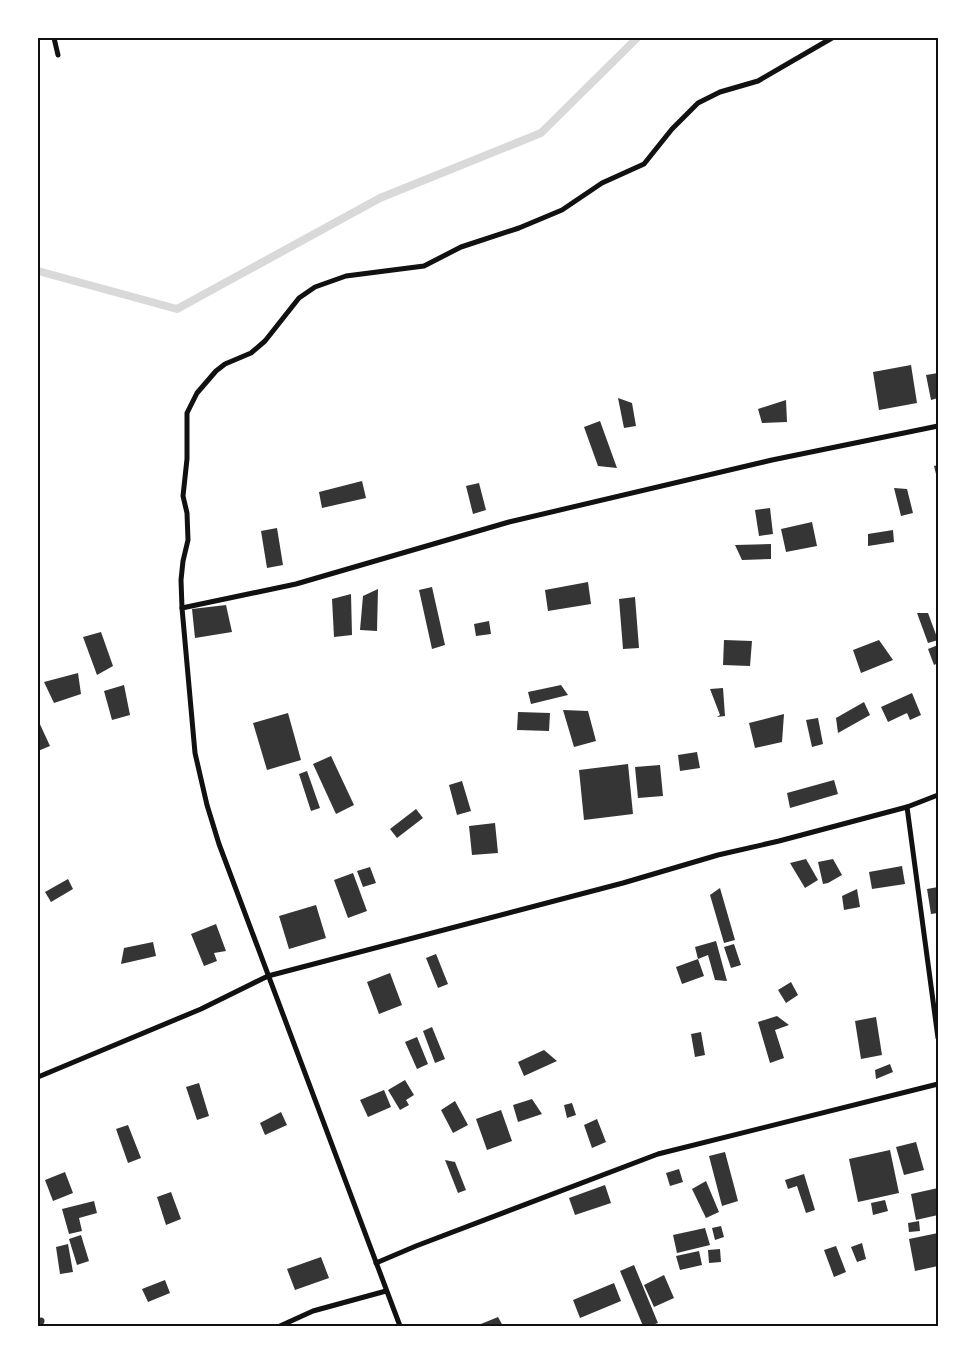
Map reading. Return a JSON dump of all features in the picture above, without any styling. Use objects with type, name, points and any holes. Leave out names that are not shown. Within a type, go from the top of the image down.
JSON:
[{"type":"street","points":[[54,38],[58,55]]},
{"type":"street","points":[[400,1326],[268,976],[207,805],[195,753],[182,608],[182,571],[188,540],[184,496],[187,459],[187,413],[197,393],[216,371],[224,364],[251,353],[265,341],[299,298],[316,287],[346,276],[424,266],[461,247],[519,228],[562,210],[602,183],[644,164],[672,129],[698,102],[720,92],[758,81],[832,38]]},
{"type":"street","points":[[182,608],[296,584],[509,522],[772,460],[938,426]]},
{"type":"street","points":[[38,1077],[200,1009],[268,976],[623,883],[718,855],[779,842],[907,807],[938,795]]},
{"type":"street","points":[[907,807],[938,1038]]},
{"type":"street","points":[[376,1263],[658,1154],[938,1084]]},
{"type":"street","points":[[280,1326],[313,1311],[386,1291]]},
{"type":"building","points":[[911,365],[917,403],[879,410],[873,372]]},
{"type":"building","points":[[938,373],[938,398],[931,400],[926,375]]},
{"type":"building","points":[[618,398],[632,403],[636,426],[624,428]]},
{"type":"building","points":[[786,400],[787,422],[762,423],[758,409]]},
{"type":"building","points":[[600,421],[617,468],[598,466],[584,427]]},
{"type":"building","points":[[938,465],[938,482],[934,466]]},
{"type":"building","points":[[362,481],[366,498],[322,508],[319,492]]},
{"type":"building","points":[[479,483],[486,510],[473,514],[466,486]]},
{"type":"building","points":[[894,488],[907,489],[913,513],[901,516]]},
{"type":"building","points":[[770,508],[773,534],[759,536],[755,510]]},
{"type":"building","points":[[812,522],[817,546],[786,552],[781,529]]},
{"type":"building","points":[[277,528],[283,565],[267,568],[261,531]]},
{"type":"building","points":[[893,530],[894,542],[868,546],[868,534]]},
{"type":"building","points":[[771,544],[771,559],[742,560],[735,545]]},
{"type":"building","points":[[588,582],[591,604],[548,611],[545,590]]},
{"type":"building","points":[[432,587],[445,645],[432,649],[419,590]]},
{"type":"building","points":[[378,589],[377,631],[360,630],[363,596]]},
{"type":"building","points":[[351,594],[352,635],[334,637],[332,599]]},
{"type":"building","points":[[635,597],[639,648],[623,649],[619,599]]},
{"type":"building","points":[[226,605],[232,632],[195,638],[192,609]]},
{"type":"building","points":[[917,613],[928,613],[938,640],[928,643]]},
{"type":"building","points":[[489,621],[491,634],[476,636],[474,624]]},
{"type":"building","points":[[101,632],[113,666],[97,675],[83,637]]},
{"type":"building","points":[[724,640],[752,641],[750,666],[723,665]]},
{"type":"building","points":[[879,640],[893,660],[861,673],[853,650]]},
{"type":"building","points":[[938,645],[938,663],[934,665],[928,649]]},
{"type":"building","points":[[78,673],[81,694],[54,703],[44,682]]},
{"type":"building","points":[[124,685],[130,715],[112,720],[104,691]]},
{"type":"building","points":[[561,685],[568,695],[531,704],[528,692]]},
{"type":"building","points":[[723,688],[725,716],[717,717],[720,715],[710,689]]},
{"type":"building","points":[[912,693],[921,715],[910,720],[907,713],[888,722],[881,707]]},
{"type":"building","points":[[864,702],[870,715],[838,733],[836,718]]},
{"type":"building","points":[[563,710],[588,711],[596,741],[574,747]]},
{"type":"building","points":[[518,712],[550,713],[549,731],[517,730]]},
{"type":"building","points":[[288,713],[301,760],[267,770],[253,723]]},
{"type":"building","points":[[784,714],[782,742],[755,748],[749,723]]},
{"type":"building","points":[[818,718],[823,744],[812,747],[806,720]]},
{"type":"building","points":[[38,720],[50,746],[38,751]]},
{"type":"building","points":[[697,752],[700,768],[680,771],[678,755]]},
{"type":"building","points":[[331,756],[354,805],[336,814],[313,764]]},
{"type":"building","points":[[628,764],[633,814],[584,820],[579,770]]},
{"type":"building","points":[[660,765],[663,796],[638,798],[635,767]]},
{"type":"building","points":[[307,771],[320,808],[311,811],[299,774]]},
{"type":"building","points":[[834,780],[838,794],[790,808],[787,793]]},
{"type":"building","points":[[462,781],[471,811],[457,815],[449,785]]},
{"type":"building","points":[[416,809],[423,818],[397,838],[390,829]]},
{"type":"building","points":[[495,823],[498,853],[472,855],[469,826]]},
{"type":"building","points":[[806,859],[818,880],[805,888],[790,863]]},
{"type":"building","points":[[833,859],[842,875],[823,884],[818,862]]},
{"type":"building","points":[[902,866],[905,884],[872,889],[869,872]]},
{"type":"building","points":[[370,867],[376,883],[363,887],[357,871]]},
{"type":"building","points":[[353,873],[367,911],[348,918],[334,880]]},
{"type":"building","points":[[68,879],[73,889],[51,902],[45,892]]},
{"type":"building","points":[[938,887],[938,913],[931,914],[927,889]]},
{"type":"building","points":[[720,888],[735,940],[724,943],[710,895]]},
{"type":"building","points":[[857,889],[860,907],[844,910],[842,896]]},
{"type":"building","points":[[316,905],[326,938],[289,949],[279,916]]},
{"type":"building","points":[[216,924],[226,951],[214,953],[217,961],[204,966],[191,934]]},
{"type":"building","points":[[716,941],[727,981],[715,980],[708,955],[698,959],[695,947]]},
{"type":"building","points":[[153,942],[156,956],[121,964],[124,948]]},
{"type":"building","points":[[734,944],[741,965],[731,968],[724,947]]},
{"type":"building","points":[[436,954],[448,984],[438,988],[426,958]]},
{"type":"building","points":[[698,959],[704,976],[682,984],[676,967]]},
{"type":"building","points":[[390,973],[402,1005],[379,1014],[367,982]]},
{"type":"building","points":[[791,982],[798,995],[786,1003],[778,990]]},
{"type":"building","points":[[777,1016],[789,1025],[775,1030],[784,1058],[770,1063],[758,1022]]},
{"type":"building","points":[[876,1017],[882,1055],[861,1059],[855,1021]]},
{"type":"building","points":[[432,1027],[445,1059],[435,1063],[423,1031]]},
{"type":"building","points":[[701,1032],[705,1055],[695,1057],[691,1034]]},
{"type":"building","points":[[417,1037],[428,1064],[417,1069],[405,1042]]},
{"type":"building","points":[[544,1050],[557,1061],[524,1076],[518,1062]]},
{"type":"building","points":[[890,1064],[893,1072],[876,1079],[875,1070]]},
{"type":"building","points":[[405,1080],[414,1095],[406,1100],[409,1105],[400,1110],[388,1090]]},
{"type":"building","points":[[199,1083],[209,1116],[197,1120],[186,1087]]},
{"type":"building","points":[[384,1090],[391,1107],[368,1117],[360,1100]]},
{"type":"building","points":[[532,1099],[542,1114],[518,1122],[513,1105]]},
{"type":"building","points":[[455,1101],[468,1125],[453,1133],[441,1110]]},
{"type":"building","points":[[572,1103],[576,1115],[567,1118],[564,1105]]},
{"type":"building","points":[[501,1110],[512,1141],[487,1150],[476,1119]]},
{"type":"building","points":[[281,1112],[287,1125],[265,1135],[260,1123]]},
{"type":"building","points":[[597,1119],[606,1142],[592,1148],[584,1125]]},
{"type":"building","points":[[128,1125],[141,1158],[128,1163],[116,1129]]},
{"type":"building","points":[[916,1142],[924,1170],[904,1175],[896,1147]]},
{"type":"building","points":[[890,1150],[899,1193],[858,1202],[849,1159]]},
{"type":"building","points":[[725,1152],[738,1201],[722,1206],[709,1156]]},
{"type":"building","points":[[445,1160],[455,1162],[466,1190],[458,1193]]},
{"type":"building","points":[[679,1169],[683,1182],[670,1186],[666,1173]]},
{"type":"building","points":[[65,1172],[73,1193],[53,1201],[45,1180]]},
{"type":"building","points":[[804,1174],[815,1210],[806,1213],[797,1186],[788,1189],[785,1180]]},
{"type":"building","points":[[706,1181],[719,1212],[706,1218],[692,1189]]},
{"type":"building","points":[[605,1185],[611,1203],[575,1215],[569,1198]]},
{"type":"building","points":[[938,1188],[938,1215],[916,1220],[911,1194]]},
{"type":"building","points":[[171,1192],[181,1219],[166,1225],[157,1197]]},
{"type":"building","points":[[885,1200],[888,1211],[873,1215],[871,1203]]},
{"type":"building","points":[[94,1201],[97,1213],[79,1218],[82,1231],[69,1234],[62,1209]]},
{"type":"building","points":[[919,1221],[920,1231],[909,1232],[908,1223]]},
{"type":"building","points":[[721,1226],[724,1237],[715,1240],[712,1228]]},
{"type":"building","points":[[705,1228],[710,1245],[677,1253],[673,1235]]},
{"type":"building","points":[[938,1233],[938,1266],[915,1271],[909,1239]]},
{"type":"building","points":[[81,1235],[89,1261],[77,1265],[69,1239]]},
{"type":"building","points":[[862,1243],[866,1259],[857,1262],[851,1247]]},
{"type":"building","points":[[68,1244],[73,1272],[60,1274],[56,1247]]},
{"type":"building","points":[[836,1246],[846,1272],[834,1277],[824,1250]]},
{"type":"building","points":[[720,1249],[721,1262],[709,1263],[708,1250]]},
{"type":"building","points":[[699,1251],[702,1265],[680,1270],[676,1256]]},
{"type":"building","points":[[321,1257],[329,1278],[295,1290],[287,1269]]},
{"type":"building","points":[[634,1265],[658,1323],[649,1326],[643,1326],[620,1271]]},
{"type":"building","points":[[664,1275],[674,1298],[654,1307],[644,1285]]},
{"type":"building","points":[[165,1280],[170,1293],[148,1302],[142,1289]]},
{"type":"building","points":[[614,1283],[621,1301],[580,1318],[573,1300]]},
{"type":"building","points":[[498,1317],[503,1326],[476,1326]]},
{"type":"building","points":[[41,1318],[44,1321],[41,1324],[38,1321]]},
{"type":"waterway","points":[[38,271],[177,309],[380,198],[541,133],[637,38]]}]
